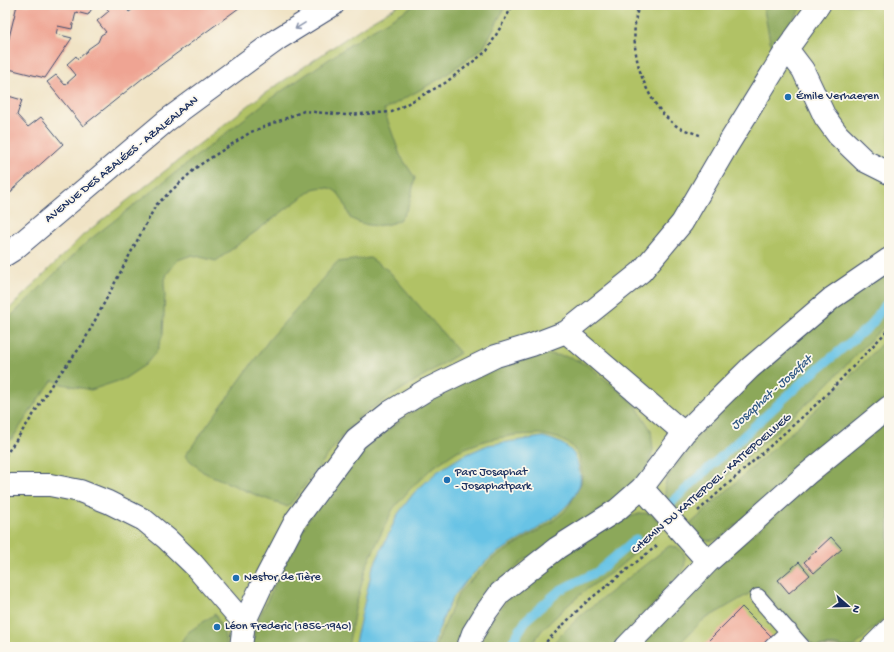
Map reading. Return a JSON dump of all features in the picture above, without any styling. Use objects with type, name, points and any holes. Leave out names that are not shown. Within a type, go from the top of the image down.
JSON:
[{"type":"street","name":"AVENUE DES AZALÉES - AZALEALAAN","points":[[8,250],[166,121],[278,39],[333,5]]},
{"type":"street","points":[[241,647],[244,623],[296,520],[356,439],[390,412],[426,390],[496,356],[532,345],[566,332],[641,272],[682,223],[727,146],[787,49],[819,5]]},
{"type":"street","points":[[787,49],[803,70],[825,117],[838,135],[865,161],[889,173]]},
{"type":"street","points":[[468,647],[473,633],[500,593],[557,548],[617,510],[642,488],[684,433],[762,358],[832,298],[889,258]]},
{"type":"street","points":[[566,332],[684,433]]},
{"type":"street","points":[[626,647],[708,562],[807,474],[889,407]]},
{"type":"street","points":[[5,485],[50,485],[80,491],[108,502],[144,520],[167,539],[193,564],[244,623]]},
{"type":"street","points":[[642,488],[708,562]]},
{"type":"lane","points":[[758,598],[802,647]]},
{"type":"lane","points":[[868,647],[889,626]]},
{"type":"lane","points":[[772,647],[789,631]]},
{"type":"path","points":[[5,456],[28,423],[52,384],[82,345],[156,205],[198,166],[251,132],[304,111],[346,115],[392,112],[445,83],[487,51],[513,5]]},
{"type":"path","points":[[639,5],[634,29],[635,49],[643,81],[655,105],[675,125],[727,146]]},
{"type":"path","name":"CHEMIN DU KATTEPOEL - KATTEPOELWEG","points":[[543,647],[547,641],[584,604],[678,529],[820,401],[889,329]]},
{"type":"green space","name":"Parc Josaphat - Josaphatpark","points":[[399,5],[889,5],[889,647],[5,647],[5,313],[82,236],[258,98],[370,22]]},
{"type":"green space","points":[[415,5],[506,5],[484,47],[443,77],[384,110],[400,155],[415,178],[409,203],[404,215],[395,222],[378,226],[362,223],[350,218],[345,204],[334,190],[321,187],[313,189],[216,261],[192,255],[178,260],[167,274],[164,283],[165,294],[163,334],[157,351],[145,365],[124,379],[91,390],[62,384],[53,380],[39,398],[12,439],[5,441],[5,322],[88,241],[267,101],[372,30]]},
{"type":"green space","points":[[763,5],[803,5],[774,49],[770,41]]},
{"type":"green space","points":[[370,258],[389,271],[460,353],[362,414],[341,438],[288,507],[203,472],[185,456],[269,340],[337,262]]},
{"type":"green space","points":[[889,268],[889,321],[820,392],[678,519],[670,507],[665,495],[667,478],[707,425],[759,372],[827,312]]},
{"type":"green space","points":[[889,336],[889,395],[723,536],[712,540],[703,540],[686,528],[815,410]]},
{"type":"green space","points":[[549,354],[570,357],[589,366],[634,403],[651,430],[653,450],[647,468],[622,493],[594,515],[523,561],[486,595],[458,647],[435,647],[459,592],[492,559],[549,524],[564,512],[581,483],[582,475],[579,456],[571,445],[558,438],[540,434],[515,435],[487,440],[457,451],[432,468],[410,489],[393,509],[366,567],[355,609],[348,647],[251,647],[258,620],[291,550],[313,512],[344,470],[371,443],[416,409],[460,383],[508,363]]},
{"type":"green space","points":[[889,417],[889,613],[854,647],[842,647],[839,645],[815,647],[759,588],[702,621],[676,647],[636,647],[708,573]]},
{"type":"green space","points":[[641,513],[651,514],[666,527],[614,571],[587,589],[566,607],[542,630],[530,647],[477,647],[492,619],[518,588],[594,534],[622,520]]},
{"type":"green space","points":[[669,546],[675,547],[683,552],[685,565],[681,575],[625,634],[615,647],[549,647],[580,616]]},
{"type":"green space","points":[[215,614],[224,633],[227,647],[178,647],[187,633]]},
{"type":"water","points":[[543,437],[560,443],[570,449],[576,459],[580,474],[580,483],[576,493],[561,512],[540,527],[493,555],[468,579],[453,597],[440,626],[433,647],[354,647],[372,570],[398,514],[414,493],[437,472],[461,457],[488,445]]},
{"type":"building","points":[[17,5],[94,5],[88,15],[76,12],[72,29],[58,26],[56,34],[72,38],[45,78],[5,68],[5,54]]},
{"type":"building","points":[[104,5],[124,5],[129,12],[139,5],[243,5],[143,78],[83,126],[47,82],[56,75],[65,85],[76,75],[67,64],[76,56],[78,59],[98,42],[101,35],[106,32],[97,21],[109,11]]},
{"type":"building","points":[[5,95],[22,100],[17,115],[28,127],[41,117],[63,144],[13,189],[12,192],[7,193],[5,192]]},
{"type":"building","points":[[831,537],[842,549],[814,573],[804,562]]},
{"type":"building","points":[[799,562],[810,575],[789,593],[778,580]]},
{"type":"building","points":[[742,607],[772,637],[763,647],[702,647]]},
{"type":"waterway","name":"Josaphat - Josafat","points":[[672,502],[801,383],[872,324],[883,307],[889,302]]},
{"type":"waterway","name":"Josaphat - Josafat","points":[[509,647],[527,619],[560,590],[597,572],[636,539]]},
{"type":"place","name":"Émile Verhaeren","points":[[788,97]]},
{"type":"place","name":"Parc Josaphat - Josaphatpark","points":[[447,480]]},
{"type":"place","name":"Nestor de Tière","points":[[236,578]]},
{"type":"place","name":"Léon Frederic (1856-1940)","points":[[217,627]]}]
